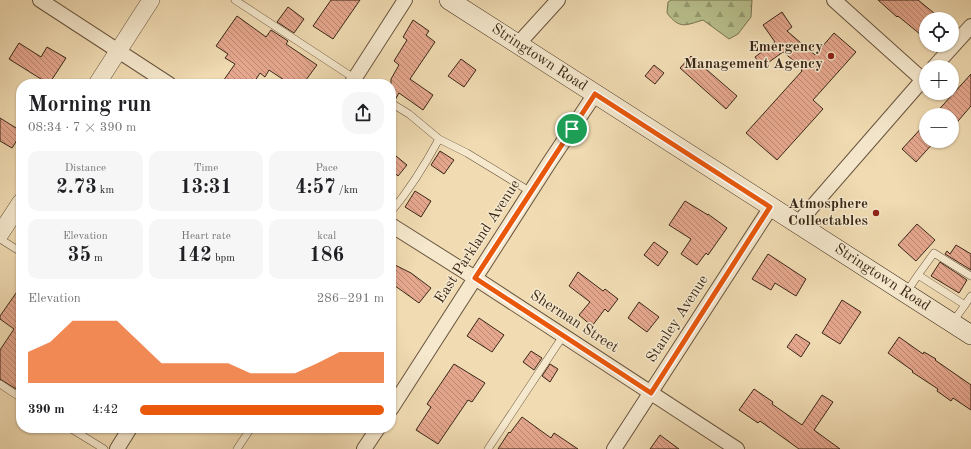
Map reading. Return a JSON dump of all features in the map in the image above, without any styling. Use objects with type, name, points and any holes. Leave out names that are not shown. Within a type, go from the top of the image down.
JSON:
[{"type":"main road","name":"Stringtown Road","points":[[449,0],[971,335]]},
{"type":"street","points":[[40,0],[162,79]]},
{"type":"street","points":[[100,79],[151,0]]},
{"type":"street","points":[[358,79],[405,0]]},
{"type":"street","points":[[518,44],[558,0]]},
{"type":"street","points":[[834,0],[919,73]]},
{"type":"street","points":[[940,60],[971,26]]},
{"type":"street","points":[[798,223],[919,85]]},
{"type":"street","name":"East Parkland Avenue","points":[[396,401],[595,94]]},
{"type":"street","name":"Stanley Avenue","points":[[614,449],[770,207]]},
{"type":"street","points":[[0,234],[16,210]]},
{"type":"street","name":"Sherman Street","points":[[396,228],[737,449]]},
{"type":"street","points":[[117,449],[127,433]]},
{"type":"street","points":[[364,449],[375,433]]},
{"type":"lane","points":[[235,0],[352,79]]},
{"type":"lane","points":[[396,106],[409,114],[439,139],[467,153],[531,192]]},
{"type":"lane","points":[[396,206],[426,163],[439,139]]},
{"type":"lane","points":[[0,239],[16,249]]},
{"type":"lane","points":[[906,293],[934,253],[971,276]]},
{"type":"lane","points":[[918,274],[965,305]]},
{"type":"lane","points":[[952,323],[971,296]]},
{"type":"lane","points":[[488,449],[563,336]]},
{"type":"lane","points":[[0,384],[16,395]]},
{"type":"lane","points":[[77,433],[104,449]]},
{"type":"lane","points":[[237,449],[248,433]]},
{"type":"green space","points":[[671,0],[752,0],[751,17],[738,34],[729,39],[703,20],[684,25],[676,22],[667,13],[668,2]]},
{"type":"building","points":[[331,0],[360,0],[333,39],[313,26]]},
{"type":"building","points":[[878,0],[918,0],[933,12],[919,12],[919,33],[898,16],[897,17]]},
{"type":"building","points":[[288,7],[304,19],[294,33],[277,22]]},
{"type":"building","points":[[782,12],[792,27],[787,31],[815,55],[834,33],[856,52],[813,100],[823,109],[777,160],[746,133],[802,71],[801,70],[803,68],[783,52],[762,67],[755,57],[775,42],[763,25]]},
{"type":"building","points":[[237,16],[266,37],[271,30],[288,41],[286,44],[317,65],[307,79],[282,79],[269,70],[265,77],[260,73],[256,79],[224,79],[235,64],[225,58],[228,54],[216,46]]},
{"type":"building","points":[[413,20],[429,31],[426,35],[435,42],[410,79],[433,95],[423,110],[399,93],[396,98],[396,79],[391,79],[399,65],[394,61],[407,40],[403,37]]},
{"type":"building","points":[[19,43],[41,57],[47,47],[66,58],[52,79],[41,79],[9,59]]},
{"type":"building","points":[[691,56],[737,96],[726,109],[680,68]]},
{"type":"building","points":[[461,59],[476,70],[464,87],[448,76]]},
{"type":"building","points":[[654,65],[664,73],[655,84],[645,76]]},
{"type":"building","points":[[971,74],[971,106],[959,120],[959,108],[940,108],[948,100],[959,100],[959,87]]},
{"type":"building","points":[[0,118],[16,128],[16,142],[12,148],[0,141]]},
{"type":"building","points":[[919,131],[919,148],[929,148],[916,162],[902,149]]},
{"type":"building","points":[[440,151],[454,160],[444,174],[431,165]]},
{"type":"building","points":[[396,156],[407,165],[398,176],[396,174]]},
{"type":"building","points":[[415,191],[431,201],[421,217],[405,207]]},
{"type":"building","points":[[685,201],[708,214],[727,228],[708,255],[706,253],[697,265],[681,254],[691,239],[669,225]]},
{"type":"building","points":[[917,224],[935,240],[916,261],[898,245]]},
{"type":"building","points":[[654,242],[668,252],[658,266],[644,255]]},
{"type":"building","points":[[956,245],[971,254],[971,270],[945,254],[947,251],[950,254]]},
{"type":"building","points":[[768,254],[806,279],[796,296],[775,283],[771,290],[752,279]]},
{"type":"building","points":[[940,262],[967,280],[959,293],[931,276]]},
{"type":"building","points":[[396,266],[411,273],[431,288],[419,303],[396,287]]},
{"type":"building","points":[[578,272],[603,291],[605,289],[618,299],[608,312],[605,309],[592,326],[579,315],[590,302],[569,286]]},
{"type":"building","points":[[16,293],[16,389],[0,379],[0,350],[14,329],[0,319],[0,316]]},
{"type":"building","points":[[842,300],[861,312],[840,344],[822,333]]},
{"type":"building","points":[[639,302],[659,317],[647,332],[628,318]]},
{"type":"building","points":[[479,318],[504,335],[492,352],[467,336]]},
{"type":"building","points":[[796,334],[810,343],[801,357],[787,347]]},
{"type":"building","points":[[899,337],[923,354],[924,352],[936,359],[935,360],[971,385],[971,410],[953,398],[951,401],[937,391],[938,389],[912,372],[913,371],[888,353]]},
{"type":"building","points":[[531,351],[542,358],[534,370],[523,362]]},
{"type":"building","points":[[454,364],[485,383],[472,402],[468,400],[438,444],[416,430],[431,407],[427,404]]},
{"type":"building","points":[[550,364],[558,369],[550,382],[542,376]]},
{"type":"building","points":[[754,389],[802,425],[822,395],[833,402],[814,430],[840,449],[799,449],[760,421],[758,423],[739,410]]},
{"type":"building","points":[[522,417],[551,438],[554,433],[578,449],[498,449],[509,432],[510,433]]},
{"type":"building","points":[[660,435],[679,449],[650,449]]},
{"type":"place","name":"Emergency Management Agency","points":[[831,56]]},
{"type":"place","name":"Atmosphere Collectables","points":[[876,213]]},
{"type":"route","points":[[595,94],[770,207],[651,393],[475,278],[572,129],[595,94]]}]
